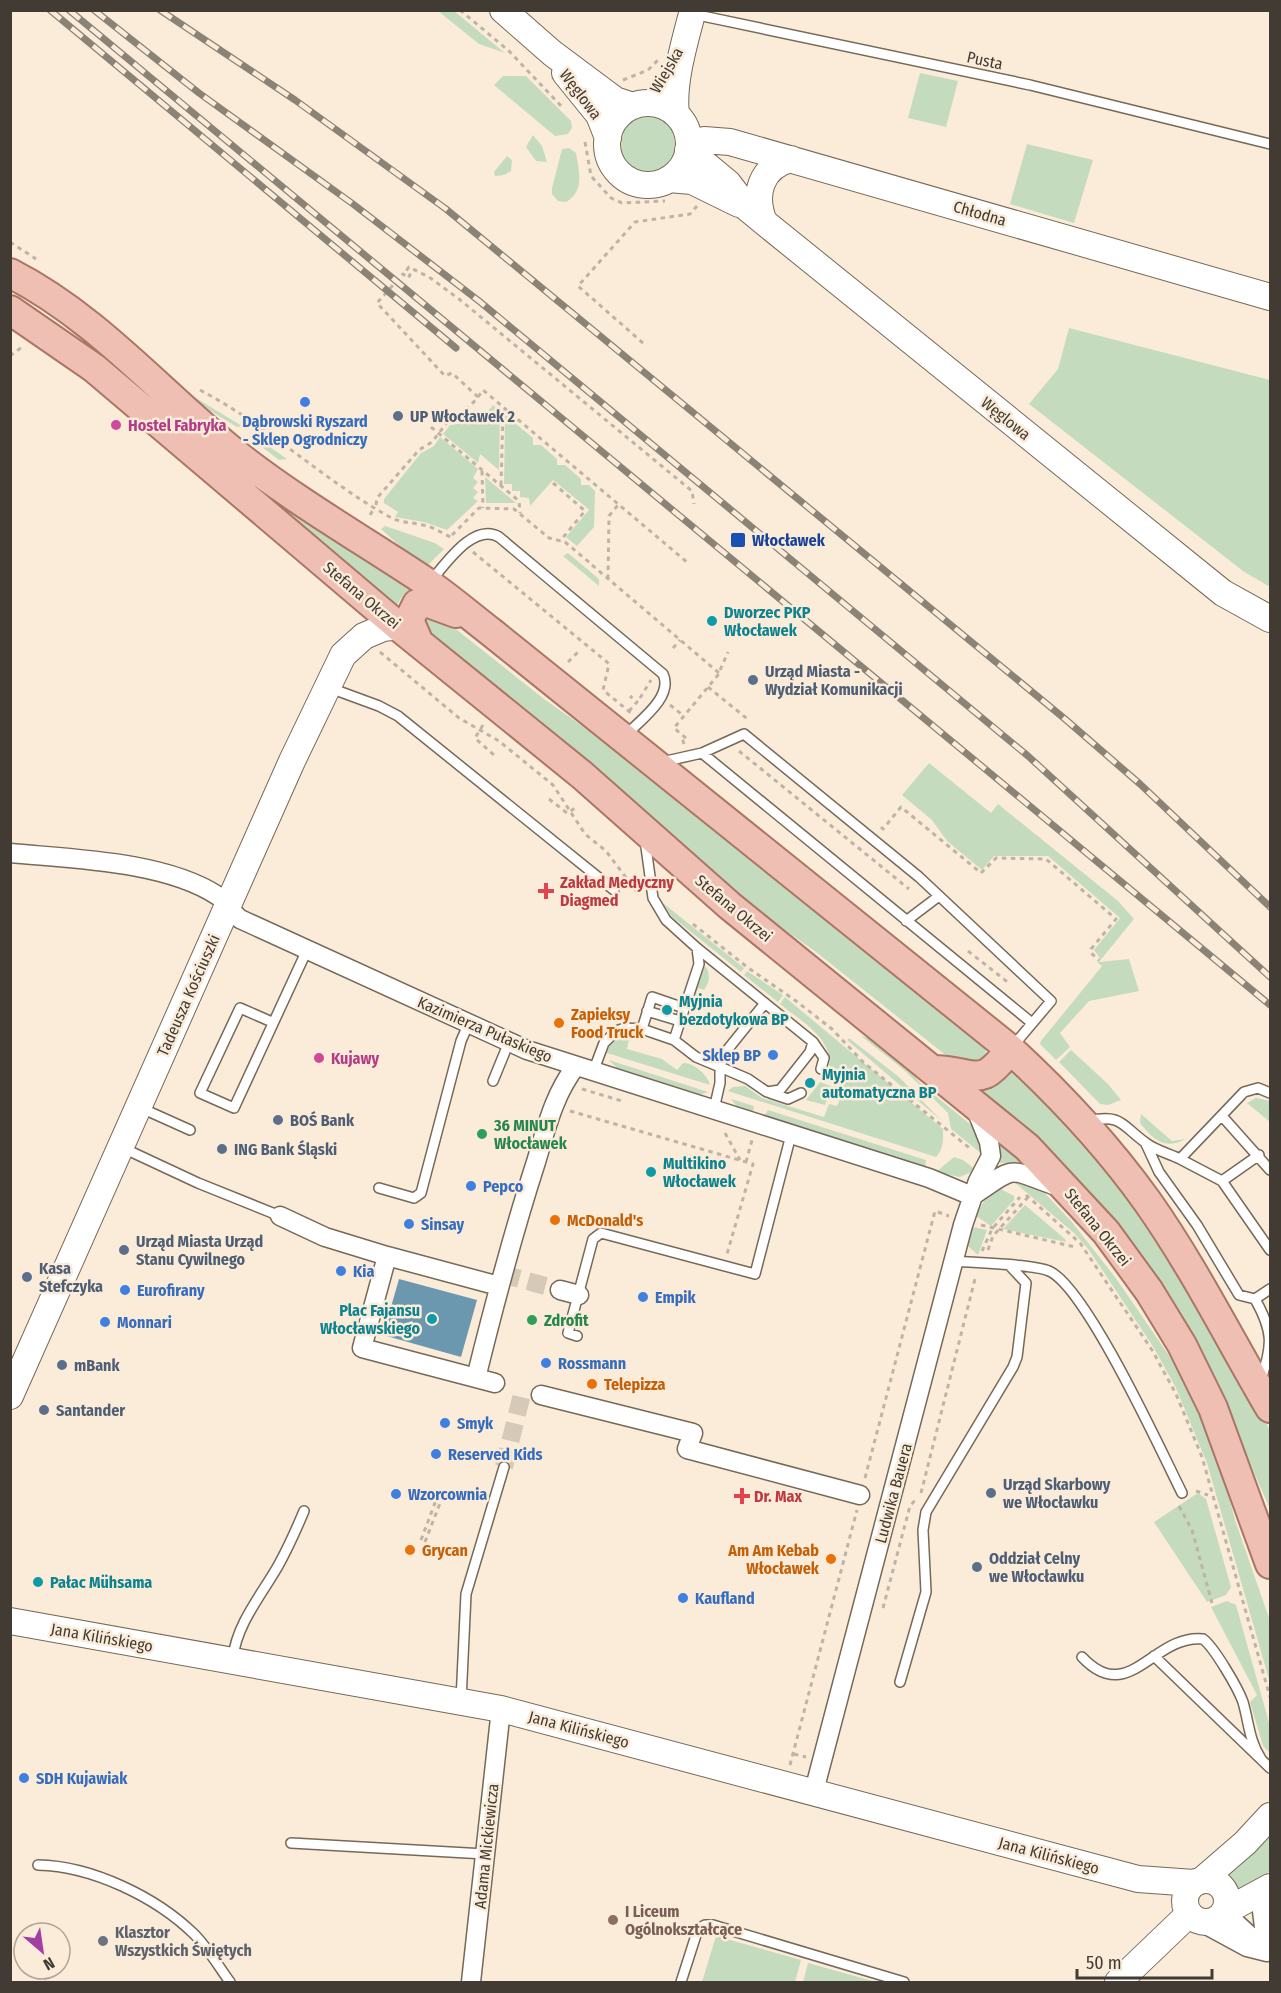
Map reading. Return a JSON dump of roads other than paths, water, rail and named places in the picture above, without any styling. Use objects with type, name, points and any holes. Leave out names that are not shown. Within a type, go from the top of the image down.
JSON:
[{"type":"main road","points":[[16,280],[118,348],[237,455],[335,524],[428,584],[476,621],[626,724],[656,764],[1010,1049],[1084,1122],[1148,1203],[1264,1397]]},
{"type":"main road","name":"Stefana Okrzei","points":[[11,311],[94,368],[409,634],[582,775],[730,906],[1027,1147],[1106,1232],[1149,1291],[1182,1345],[1213,1408],[1270,1564]]},
{"type":"main road","points":[[409,634],[409,620],[417,604],[426,602],[476,621]]},
{"type":"main road","points":[[934,1070],[980,1076],[996,1067],[1010,1049]]},
{"type":"street","name":"Węglowa","points":[[503,10],[552,52],[615,100],[638,105]]},
{"type":"street","name":"Wiejska","points":[[638,105],[658,87],[690,20]]},
{"type":"street","name":"Wiejska","points":[[676,114],[675,96],[690,20]]},
{"type":"street","name":"Węglowa","points":[[552,52],[599,115],[596,138]]},
{"type":"street","points":[[638,105],[665,106],[676,114],[686,128],[689,148],[671,189],[627,178],[596,138],[619,116],[638,105]]},
{"type":"street","name":"Chłodna","points":[[689,148],[704,140],[720,139],[1270,297]]},
{"type":"street","name":"Węglowa","points":[[689,148],[728,183],[756,215],[1223,593],[1270,620]]},
{"type":"street","points":[[756,215],[759,210],[759,187],[771,168],[791,159]]},
{"type":"street","name":"Węglowa","points":[[671,189],[692,181],[756,215]]},
{"type":"street","name":"Tadeusza Kościuszki","points":[[10,1396],[227,907],[343,655],[364,636],[383,628],[409,634]]},
{"type":"street","name":"Kazimierza Pułaskiego","points":[[10,853],[159,871],[220,897],[240,919],[509,1042],[593,1072],[929,1178],[972,1196]]},
{"type":"street","points":[[476,1378],[499,1286],[554,1106],[563,1083],[576,1066]]},
{"type":"street","points":[[973,1103],[989,1142],[996,1169],[1022,1171],[1070,1191]]},
{"type":"street","name":"Ludwika Bauera","points":[[814,1791],[972,1196],[996,1169]]},
{"type":"street","points":[[280,1216],[325,1237],[499,1286]]},
{"type":"street","points":[[387,1256],[362,1348],[495,1383]]},
{"type":"street","points":[[560,1290],[579,1295]]},
{"type":"street","points":[[541,1395],[693,1433],[687,1449],[860,1495]]},
{"type":"street","name":"Jana Kilińskiego","points":[[10,1621],[501,1709],[814,1791],[1138,1879],[1199,1903],[1269,1953]]},
{"type":"street","name":"Adama Mickiewicza","points":[[471,1983],[501,1709]]},
{"type":"street","points":[[1118,1983],[1199,1903],[1245,1843],[1270,1816]]},
{"type":"street","points":[[1199,1903],[1270,1889]]},
{"type":"street","points":[[1269,1953],[1262,1911],[1270,1889]]},
{"type":"street","name":"Jana Kilińskiego","points":[[1199,1903],[1247,1947],[1269,1953]]},
{"type":"lane","name":"Pusta","points":[[690,20],[1030,85],[1270,144]]},
{"type":"lane","points":[[428,584],[457,551],[475,537],[487,533],[499,537],[663,674],[666,684],[663,695],[626,724]]},
{"type":"lane","points":[[327,687],[398,716],[614,890]]},
{"type":"lane","points":[[656,764],[702,753],[744,734],[939,896],[1051,1001],[1010,1049]]},
{"type":"lane","points":[[702,753],[1032,1023]]},
{"type":"lane","points":[[645,832],[653,898],[666,920],[813,1042],[824,1058],[821,1069]]},
{"type":"lane","points":[[906,921],[939,896]]},
{"type":"lane","points":[[674,1040],[699,964],[697,948]]},
{"type":"lane","points":[[272,1022],[240,1008],[200,1093],[234,1108],[307,950]]},
{"type":"lane","points":[[642,1029],[652,997],[684,1008]]},
{"type":"lane","points":[[714,1109],[724,1054],[765,1003]]},
{"type":"lane","points":[[648,1011],[680,1021]]},
{"type":"lane","points":[[379,1188],[414,1198],[421,1193],[461,1041],[468,1025]]},
{"type":"lane","points":[[593,1072],[609,1037],[625,1028],[642,1029],[674,1040],[696,1057],[748,1079],[767,1092],[788,1099],[795,1098],[801,1093]]},
{"type":"lane","points":[[493,1081],[509,1042]]},
{"type":"lane","points":[[767,1092],[780,1090],[810,1052],[813,1042]]},
{"type":"lane","points":[[1180,1159],[1250,1088],[1258,1088],[1270,1093]]},
{"type":"lane","points":[[139,1107],[190,1130]]},
{"type":"lane","points":[[1222,1116],[1270,1170]]},
{"type":"lane","points":[[1084,1122],[1102,1118],[1119,1121],[1146,1144],[1222,1181],[1270,1250]]},
{"type":"lane","points":[[577,1336],[568,1333],[594,1236],[601,1233],[755,1274],[791,1135]]},
{"type":"lane","points":[[1146,1144],[1159,1172],[1197,1225],[1239,1295],[1255,1299],[1269,1324],[1269,1356],[1264,1397]]},
{"type":"lane","points":[[121,1147],[198,1183],[280,1216]]},
{"type":"lane","points":[[1222,1181],[1259,1155]]},
{"type":"lane","points":[[954,1261],[1052,1272],[1074,1293],[1143,1412],[1180,1490]]},
{"type":"lane","points":[[900,1682],[926,1592],[923,1530],[926,1512],[1017,1357],[1026,1283],[1010,1266]]},
{"type":"lane","points":[[1255,1299],[1270,1289]]},
{"type":"lane","points":[[460,1701],[466,1594],[504,1467]]},
{"type":"lane","points":[[232,1660],[234,1647],[250,1613],[283,1556],[304,1511]]},
{"type":"lane","points":[[1082,1657],[1091,1667],[1115,1677],[1187,1640],[1206,1641],[1240,1695],[1252,1745],[1261,1759]]},
{"type":"lane","points":[[1154,1656],[1270,1768]]},
{"type":"lane","points":[[291,1843],[485,1854]]},
{"type":"lane","points":[[38,1865],[63,1865],[158,1903],[196,1936],[230,1983]]},
{"type":"lane","points":[[681,1983],[698,1929],[705,1925],[713,1925],[904,1983]]},
{"type":"water","points":[[399,1279],[477,1300],[461,1357],[383,1335]]},
{"type":"tunnel","points":[[502,1274],[560,1290]]},
{"type":"tunnel","points":[[504,1467],[523,1390]]},
{"type":"railway","points":[[50,10],[456,348]]},
{"type":"railway","points":[[69,10],[1270,1005]]},
{"type":"railway","points":[[94,10],[199,93],[353,204],[479,301],[1028,756],[1270,977]]},
{"type":"railway","points":[[160,10],[295,100],[446,209],[1065,719],[1140,784],[1270,907]]},
{"type":"place","name":"Dąbrowski Ryszard - Sklep Ogrodniczy","points":[[305,402]]},
{"type":"place","name":"UP Włocławek 2","points":[[398,416]]},
{"type":"place","name":"Hostel Fabryka","points":[[116,425]]},
{"type":"place","name":"Włocławek","points":[[738,540]]},
{"type":"place","name":"Dworzec PKP Włocławek","points":[[712,621]]},
{"type":"place","name":"Urząd Miasta - Wydział Komunikacji","points":[[753,680]]},
{"type":"place","name":"Zakład Medyczny Diagmed","points":[[546,891]]},
{"type":"place","name":"Myjnia bezdotykowa BP","points":[[667,1010]]},
{"type":"place","name":"Zapieksy Food Truck","points":[[559,1023]]},
{"type":"place","name":"Sklep BP","points":[[773,1055]]},
{"type":"place","name":"Kujawy","points":[[319,1058]]},
{"type":"place","name":"Myjnia automatyczna BP","points":[[810,1083]]},
{"type":"place","name":"BOŚ Bank","points":[[278,1120]]},
{"type":"place","name":"36 MINUT Włocławek","points":[[482,1134]]},
{"type":"place","name":"ING Bank Śląski","points":[[222,1149]]},
{"type":"place","name":"Multikino Włocławek","points":[[651,1172]]},
{"type":"place","name":"Pepco","points":[[471,1186]]},
{"type":"place","name":"McDonald's","points":[[555,1220]]},
{"type":"place","name":"Sinsay","points":[[409,1224]]},
{"type":"place","name":"Urząd Miasta Urząd Stanu Cywilnego","points":[[124,1250]]},
{"type":"place","name":"Kia","points":[[341,1271]]},
{"type":"place","name":"Kasa Stefczyka","points":[[27,1277]]},
{"type":"place","name":"Eurofirany","points":[[125,1290]]},
{"type":"place","name":"Empik","points":[[643,1297]]},
{"type":"place","name":"Plac Fajansu Włocławskiego","points":[[432,1319]]},
{"type":"place","name":"Zdrofit","points":[[532,1320]]},
{"type":"place","name":"Monnari","points":[[105,1322]]},
{"type":"place","name":"Rossmann","points":[[546,1363]]},
{"type":"place","name":"mBank","points":[[62,1365]]},
{"type":"place","name":"Telepizza","points":[[592,1384]]},
{"type":"place","name":"Santander","points":[[44,1410]]},
{"type":"place","name":"Smyk","points":[[445,1423]]},
{"type":"place","name":"Reserved Kids","points":[[436,1454]]},
{"type":"place","name":"Urząd Skarbowy we Włocławku","points":[[991,1493]]},
{"type":"place","name":"Wzorcownia","points":[[396,1494]]},
{"type":"place","name":"Dr. Max","points":[[742,1496]]},
{"type":"place","name":"Grycan","points":[[410,1550]]},
{"type":"place","name":"Am Am Kebab Włocławek","points":[[831,1559]]},
{"type":"place","name":"Oddział Celny we Włocławku","points":[[977,1567]]},
{"type":"place","name":"Pałac Mühsama","points":[[38,1582]]},
{"type":"place","name":"Kaufland","points":[[683,1598]]},
{"type":"place","name":"SDH Kujawiak","points":[[24,1778]]},
{"type":"place","name":"I Liceum Ogólnokształcące","points":[[613,1920]]},
{"type":"place","name":"Klasztor Wszystkich Świętych","points":[[103,1941]]}]
